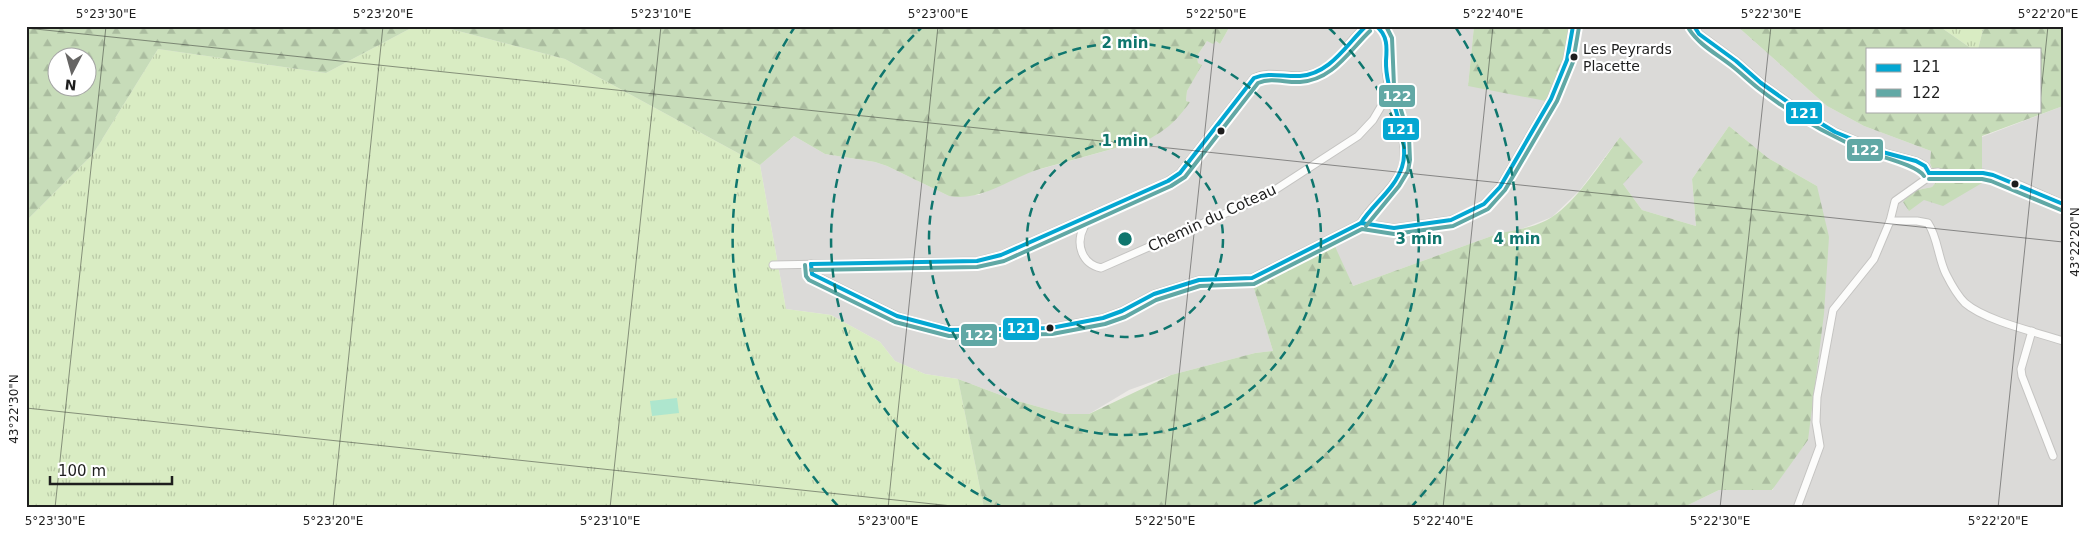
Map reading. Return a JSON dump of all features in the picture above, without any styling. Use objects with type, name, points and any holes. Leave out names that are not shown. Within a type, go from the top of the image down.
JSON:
[{"type":"street","points":[[773,265],[978,261],[1001,255],[1168,181],[1180,173],[1254,78],[1270,74],[1305,76],[1324,69],[1331,65],[1366,26]]},
{"type":"street","points":[[811,264],[812,274],[896,316],[950,330],[1051,328],[1103,318],[1122,311],[1154,294],[1199,280],[1252,278],[1361,223],[1378,200],[1393,185],[1403,168],[1404,158],[1397,116],[1389,93],[1385,35],[1376,26]]},
{"type":"street","points":[[1361,223],[1394,228],[1451,220],[1470,212],[1492,196],[1505,179],[1551,99],[1567,60],[1573,26]]},
{"type":"street","points":[[1694,26],[1699,34],[1736,61],[1760,83],[1799,110],[1835,132],[1886,153],[1916,160],[1925,166],[1929,173]]},
{"type":"street","name":"Chemin du Coteau","points":[[1094,213],[1084,227],[1080,246],[1090,264],[1101,268],[1267,195],[1358,136],[1373,120],[1389,93]]},
{"type":"street","points":[[1929,173],[1938,172]]},
{"type":"street","points":[[1797,508],[1820,446],[1816,422],[1817,397],[1833,310],[1874,259],[1890,221],[1895,201],[1926,179],[1929,173]]},
{"type":"street","points":[[1983,174],[2020,185],[2063,204]]},
{"type":"street","points":[[1890,221],[1928,223],[1933,231],[1942,267],[1952,287],[1966,303],[1984,315],[2063,341]]},
{"type":"street","points":[[2032,331],[2021,369],[2022,376],[2053,456]]},
{"type":"shaded area","points":[[1230,26],[1474,26],[1468,86],[1570,26],[1737,26],[1827,106],[1864,126],[1931,151],[1930,163],[1937,181],[1932,187],[1913,191],[1924,200],[1982,137],[2063,106],[2063,508],[1682,508],[1719,490],[1773,490],[1817,186],[1768,158],[1729,126],[1692,179],[1696,226],[1642,210],[1623,184],[1620,137],[1580,190],[1552,217],[1516,231],[1500,233],[1353,286],[1252,282],[1273,351],[1255,353],[1171,375],[1129,390],[1089,414],[1064,414],[1011,399],[958,379],[925,374],[895,361],[880,342],[831,315],[786,309],[760,165],[794,136],[825,154],[875,162],[887,166],[949,196],[979,195],[1023,174],[1141,141],[1189,102],[1186,101],[1187,91],[1201,65],[1198,63],[1197,56],[1207,41],[1216,41],[1220,44]]},
{"type":"green space","points":[[26,26],[415,26],[326,73],[158,49],[93,154],[26,221]]},
{"type":"green space","points":[[415,26],[439,26],[565,59],[760,165],[786,309],[831,315],[880,342],[895,361],[925,374],[958,379],[984,508],[26,508],[26,221],[93,154],[158,49],[326,73]]},
{"type":"green space","points":[[439,26],[1230,26],[1220,44],[1216,41],[1213,44],[1207,41],[1197,56],[1198,63],[1202,65],[1187,91],[1186,101],[1190,102],[1169,126],[1157,134],[1142,143],[1141,141],[1040,169],[984,192],[961,197],[949,196],[875,162],[825,154],[794,136],[760,165],[565,59]]},
{"type":"green space","points":[[1474,26],[1570,26],[1562,66],[1546,101],[1468,86]]},
{"type":"green space","points":[[1737,26],[1939,26],[1971,48],[1866,48],[1866,112],[2042,112],[2042,48],[1978,48],[1984,26],[2063,26],[2063,106],[1982,136],[1982,183],[1943,206],[1924,200],[1909,211],[1903,202],[1913,191],[1932,187],[1937,181],[1930,163],[1931,151],[1864,126],[1827,106]]},
{"type":"green space","points":[[1939,26],[1984,26],[1978,48],[1971,48]]},
{"type":"green space","points":[[1729,126],[1768,158],[1817,186],[1829,237],[1824,314],[1808,440],[1772,490],[1719,490],[1682,508],[984,508],[958,379],[1011,399],[1064,414],[1089,414],[1171,375],[1255,353],[1273,351],[1252,282],[1333,242],[1353,286],[1500,233],[1540,223],[1552,217],[1571,201],[1589,180],[1620,137],[1643,162],[1623,184],[1642,210],[1696,226],[1692,179]]},
{"type":"green space","points":[[677,398],[679,413],[652,416],[650,401]]},
{"type":"tunnel","points":[[1938,172],[1983,173]]},
{"type":"transit line","name":"121","points":[[811,264],[977,261],[1001,255],[1168,181],[1180,173],[1254,78],[1271,75],[1300,76],[1320,70],[1337,57],[1366,26]]},
{"type":"transit line","name":"121","points":[[1361,223],[1399,175],[1404,155],[1401,129],[1389,88],[1386,42],[1383,33],[1376,26]]},
{"type":"transit line","name":"122","points":[[1366,226],[1399,186],[1408,171],[1410,160],[1409,137],[1394,86],[1392,38],[1386,26]]},
{"type":"transit line","name":"121","points":[[811,264],[812,274],[897,316],[950,330],[1051,328],[1103,318],[1122,311],[1154,294],[1199,280],[1252,278],[1361,223],[1394,228],[1451,220],[1484,204],[1500,187],[1551,99],[1567,60],[1573,26]]},
{"type":"transit line","name":"121","points":[[1694,26],[1699,34],[1799,110],[1835,132],[1886,153],[1916,161],[1925,166],[1929,173]]},
{"type":"transit line","name":"122","points":[[805,265],[806,276],[809,280],[895,322],[949,336],[1052,334],[1105,324],[1125,317],[1156,300],[1200,286],[1254,284],[1362,229],[1394,234],[1453,226],[1488,209],[1505,190],[1557,101],[1573,62],[1579,27]]},
{"type":"transit line","name":"122","points":[[1689,29],[1703,45],[1796,115],[1837,138],[1866,151],[1914,168],[1924,176]]},
{"type":"transit line","name":"122","points":[[811,270],[977,267],[1004,261],[1171,186],[1185,177],[1258,83],[1274,80],[1300,82],[1322,76],[1340,63],[1370,31]]},
{"type":"transit line","name":"121","points":[[1929,173],[1983,173],[1993,175],[2063,204]]},
{"type":"transit line","name":"122","points":[[1929,179],[1982,179],[1991,181],[2061,210]]},
{"type":"place","name":"Les Peyrards Placette","points":[[1574,57]]}]
